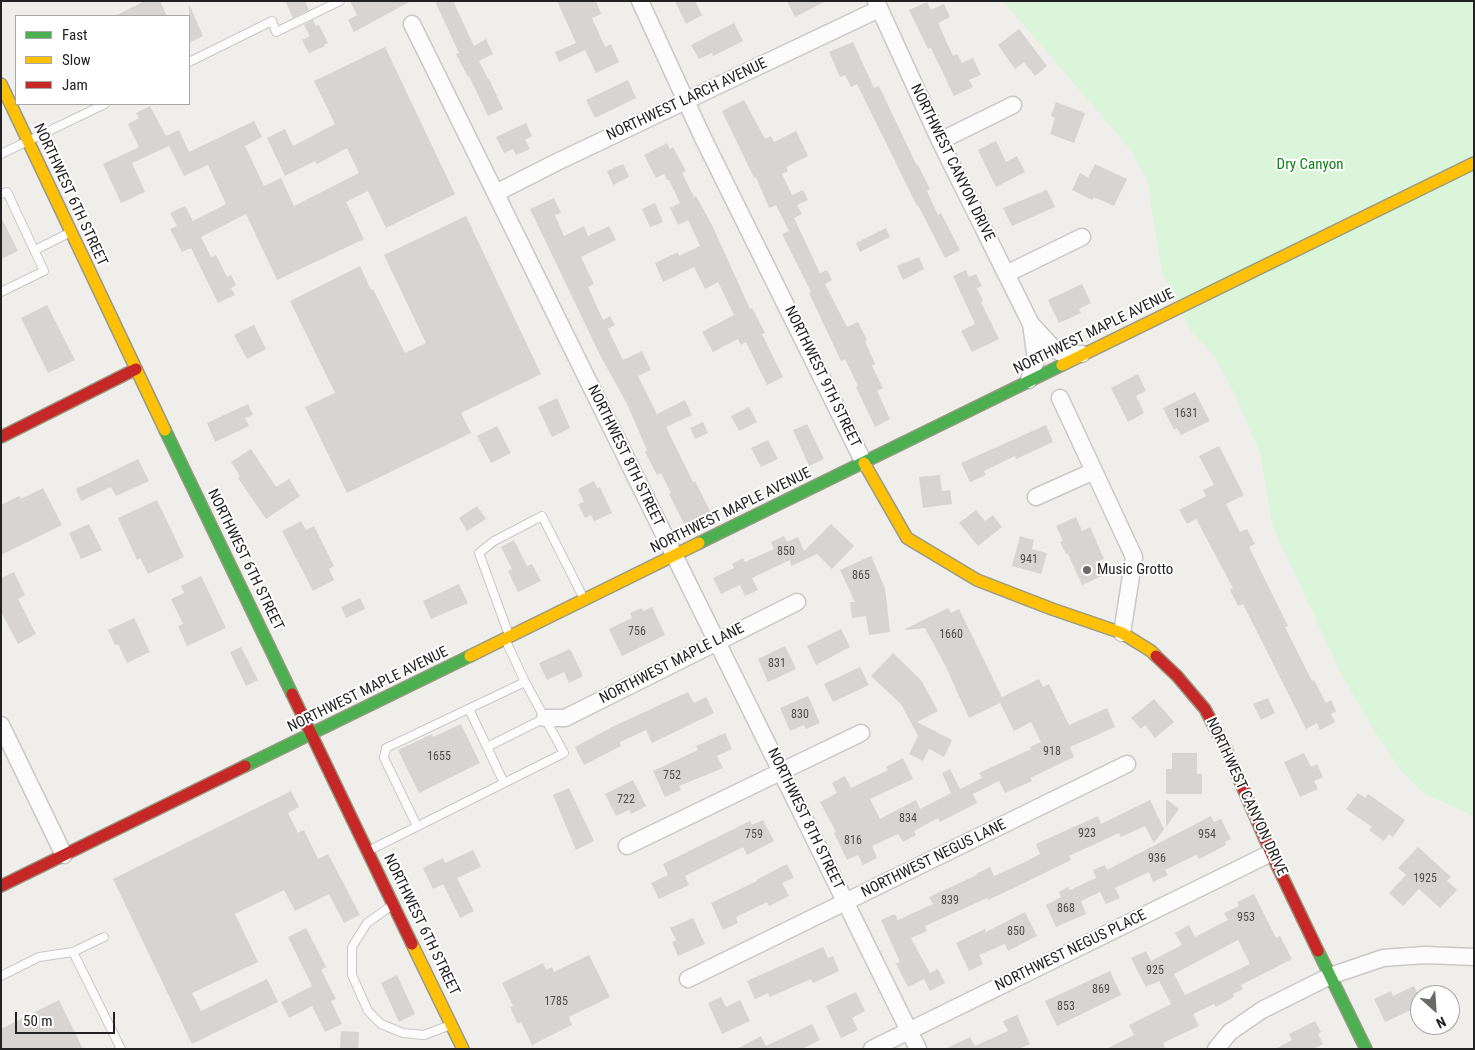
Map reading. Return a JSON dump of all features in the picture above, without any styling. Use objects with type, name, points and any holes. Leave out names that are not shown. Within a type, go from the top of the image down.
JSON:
[{"type":"main road","name":"NORTHWEST 6TH STREET","points":[[1,84],[463,1049]]},
{"type":"main road","name":"NORTHWEST MAPLE AVENUE","points":[[1,886],[1474,163]]},
{"type":"main road","points":[[1,436],[136,369]]},
{"type":"main road","name":"NORTHWEST 9TH STREET","points":[[864,462],[907,538],[977,580],[1122,633]]},
{"type":"main road","name":"NORTHWEST CANYON DRIVE","points":[[1122,633],[1151,651],[1177,676],[1206,709],[1226,749],[1271,853],[1366,1049]]},
{"type":"street","name":"NORTHWEST 9TH STREET","points":[[640,1],[703,138],[864,462]]},
{"type":"street","name":"NORTHWEST LARCH AVENUE","points":[[496,193],[878,5]]},
{"type":"street","name":"NORTHWEST CANYON DRIVE","points":[[878,5],[940,141],[1031,324],[1053,348],[1065,356],[1082,354]]},
{"type":"street","name":"NORTHWEST 8TH STREET","points":[[412,24],[918,1049]]},
{"type":"street","points":[[940,141],[1013,105]]},
{"type":"street","points":[[1006,274],[1082,237]]},
{"type":"street","name":"NORTHWEST CANYON DRIVE","points":[[1029,380],[1036,360],[1031,324]]},
{"type":"street","points":[[1060,398],[1134,557],[1122,633]]},
{"type":"street","points":[[1036,497],[1094,471]]},
{"type":"street","name":"NORTHWEST MAPLE LANE","points":[[545,718],[564,718],[797,602]]},
{"type":"street","points":[[1,725],[64,855]]},
{"type":"street","points":[[627,846],[861,733]]},
{"type":"street","name":"NORTHWEST NEGUS LANE","points":[[688,979],[1127,764]]},
{"type":"street","name":"NORTHWEST NEGUS PLACE","points":[[872,1049],[1271,853]]},
{"type":"street","points":[[1216,1049],[1230,1032],[1262,1010],[1330,976],[1383,958],[1425,955],[1474,957]]},
{"type":"lane","points":[[190,62],[272,21],[276,32],[340,1]]},
{"type":"lane","points":[[1,154],[103,105]]},
{"type":"lane","points":[[1,194],[7,192],[44,271],[1,292]]},
{"type":"lane","points":[[35,250],[71,232]]},
{"type":"lane","points":[[368,851],[564,753],[525,682],[507,638],[479,553],[494,541],[542,516],[584,600]]},
{"type":"lane","points":[[417,826],[384,758],[386,748],[525,682]]},
{"type":"lane","points":[[469,709],[504,783]]},
{"type":"lane","points":[[487,747],[545,718]]},
{"type":"lane","points":[[394,903],[367,923],[352,947],[352,975],[368,1011],[381,1024],[403,1033],[424,1035],[452,1024]]},
{"type":"lane","points":[[1,976],[39,957],[73,952],[104,937]]},
{"type":"lane","points":[[73,952],[122,1049]]},
{"type":"green space","name":"Dry Canyon","points":[[1003,1],[1474,1],[1474,816],[1424,794],[1402,772],[1368,721],[1340,671],[1273,527],[1260,453],[1234,392],[1216,359],[1190,329],[1162,272],[1147,179],[1130,149]]},
{"type":"building","points":[[145,1],[160,1],[167,15],[117,15]]},
{"type":"building","points":[[285,1],[305,1],[309,10],[293,18]]},
{"type":"building","points":[[350,1],[411,1],[354,32],[348,20],[357,15]]},
{"type":"building","points":[[435,1],[453,1],[474,46],[486,39],[493,54],[479,61],[503,109],[488,116],[456,54],[459,53]]},
{"type":"building","points":[[557,1],[596,1],[601,14],[592,18],[605,47],[611,44],[619,62],[596,73],[585,50],[559,62],[555,52],[576,43]]},
{"type":"building","points":[[675,1],[695,1],[702,15],[686,24]]},
{"type":"building","points":[[787,1],[826,1],[795,17]]},
{"type":"building","points":[[927,2],[931,10],[944,4],[950,17],[938,23],[953,56],[957,54],[962,63],[973,58],[981,75],[969,80],[973,87],[954,96],[931,48],[928,49],[909,10]]},
{"type":"building","points":[[189,4],[203,36],[190,42],[190,15]]},
{"type":"building","points":[[313,20],[316,26],[319,25],[328,43],[309,53],[302,40],[310,36],[304,25]]},
{"type":"building","points":[[734,23],[743,41],[713,56],[712,53],[699,59],[691,45]]},
{"type":"building","points":[[1019,29],[1047,66],[1035,76],[1024,62],[1015,69],[998,45]]},
{"type":"building","points":[[853,42],[874,88],[879,86],[930,189],[927,191],[938,215],[941,213],[960,250],[945,258],[917,206],[857,84],[851,87],[845,75],[840,77],[829,52]]},
{"type":"building","points":[[385,47],[455,194],[386,228],[368,191],[346,202],[364,239],[277,280],[246,214],[201,237],[211,257],[216,255],[227,277],[231,275],[236,285],[231,288],[235,295],[218,303],[191,248],[182,252],[170,229],[177,226],[170,213],[185,206],[193,221],[226,204],[208,165],[184,176],[169,146],[132,163],[145,192],[121,203],[103,164],[139,147],[128,124],[139,118],[136,113],[150,106],[166,136],[179,130],[189,152],[254,121],[262,137],[245,146],[264,186],[281,178],[294,206],[359,173],[347,148],[317,164],[315,161],[285,176],[267,138],[285,129],[293,146],[335,124],[314,81]]},
{"type":"building","points":[[628,80],[636,98],[595,118],[586,100]]},
{"type":"building","points":[[744,100],[765,139],[771,136],[774,142],[796,131],[808,156],[786,167],[788,171],[782,174],[792,195],[803,190],[808,200],[797,205],[802,214],[794,218],[820,273],[827,270],[832,280],[825,284],[847,327],[858,322],[867,340],[865,341],[875,364],[872,366],[883,388],[877,391],[890,419],[875,427],[845,359],[841,361],[809,293],[811,292],[782,234],[789,231],[776,205],[769,208],[756,177],[754,178],[722,111]]},
{"type":"building","points":[[1056,102],[1085,113],[1074,143],[1050,134],[1055,118],[1051,116]]},
{"type":"building","points":[[526,123],[532,136],[525,140],[530,149],[516,155],[513,149],[504,153],[496,137]]},
{"type":"building","points":[[996,141],[1006,162],[1017,156],[1025,172],[996,187],[978,150]]},
{"type":"building","points":[[667,143],[670,149],[673,147],[686,171],[682,173],[694,197],[696,196],[712,225],[750,309],[752,308],[765,333],[762,334],[783,377],[767,385],[746,342],[741,345],[738,339],[713,352],[702,332],[734,315],[718,282],[705,289],[694,267],[663,282],[655,263],[678,252],[679,256],[700,246],[688,220],[678,225],[670,208],[680,203],[669,180],[667,180],[664,174],[656,178],[644,155]]},
{"type":"building","points":[[623,164],[629,177],[613,185],[607,171]]},
{"type":"building","points":[[1095,164],[1127,179],[1114,206],[1094,197],[1092,200],[1072,190],[1080,173],[1088,178]]},
{"type":"building","points":[[1047,190],[1055,207],[1012,226],[1003,208]]},
{"type":"building","points":[[554,198],[561,213],[555,215],[564,236],[584,226],[588,236],[609,226],[616,240],[581,257],[594,284],[588,287],[603,320],[610,316],[615,325],[608,329],[623,360],[642,351],[651,370],[638,376],[657,414],[685,400],[692,415],[666,427],[693,482],[695,481],[711,513],[685,526],[661,473],[657,475],[645,452],[647,450],[627,404],[600,355],[530,209]]},
{"type":"building","points":[[655,203],[663,222],[650,227],[642,209]]},
{"type":"building","points":[[466,216],[541,374],[461,413],[471,433],[347,493],[305,407],[335,393],[290,301],[360,266],[405,353],[426,343],[384,255]]},
{"type":"building","points":[[1,217],[18,251],[1,259]]},
{"type":"building","points":[[886,228],[890,237],[860,252],[856,243]]},
{"type":"building","points":[[919,257],[924,269],[903,280],[897,266]]},
{"type":"building","points":[[966,270],[969,277],[976,274],[982,286],[977,288],[983,301],[981,302],[999,339],[972,352],[961,331],[975,324],[953,276]]},
{"type":"building","points":[[1082,284],[1091,303],[1079,309],[1081,313],[1059,323],[1048,300]]},
{"type":"building","points":[[47,305],[75,360],[48,373],[21,318]]},
{"type":"building","points":[[254,325],[266,349],[247,359],[234,335]]},
{"type":"building","points":[[1138,374],[1146,391],[1136,396],[1144,413],[1128,422],[1111,388]]},
{"type":"building","points":[[1195,392],[1210,421],[1181,435],[1177,428],[1174,430],[1163,408]]},
{"type":"building","points":[[557,398],[570,428],[552,437],[538,407]]},
{"type":"building","points":[[248,404],[253,415],[245,418],[249,426],[215,442],[207,423]]},
{"type":"building","points":[[749,407],[757,422],[739,431],[731,416]]},
{"type":"building","points":[[703,422],[708,433],[695,439],[690,428]]},
{"type":"building","points":[[807,424],[824,459],[809,466],[793,430]]},
{"type":"building","points":[[1046,425],[1053,442],[1016,459],[1015,456],[984,471],[986,475],[970,482],[961,463]]},
{"type":"building","points":[[497,426],[511,453],[491,463],[477,436]]},
{"type":"building","points":[[768,440],[778,459],[761,467],[751,448]]},
{"type":"building","points":[[1219,446],[1244,495],[1226,504],[1240,532],[1247,529],[1255,544],[1249,547],[1288,626],[1285,627],[1312,681],[1314,680],[1326,703],[1331,700],[1336,711],[1331,714],[1335,722],[1320,730],[1317,723],[1306,729],[1243,604],[1238,606],[1230,590],[1233,588],[1196,519],[1187,524],[1179,510],[1206,496],[1203,490],[1214,485],[1199,456]]},
{"type":"building","points":[[251,449],[276,487],[289,479],[300,496],[266,519],[238,478],[240,476],[231,462]]},
{"type":"building","points":[[138,459],[149,481],[116,496],[111,487],[81,501],[76,489]]},
{"type":"building","points":[[940,475],[942,491],[950,490],[952,504],[923,508],[919,477]]},
{"type":"building","points":[[594,481],[597,488],[600,487],[612,513],[594,521],[591,515],[585,518],[578,504],[584,502],[578,489]]},
{"type":"building","points":[[43,488],[62,525],[1,555],[1,505],[19,496],[21,499]]},
{"type":"building","points":[[157,500],[184,557],[148,574],[140,558],[137,560],[118,518]]},
{"type":"building","points":[[477,506],[486,519],[467,531],[459,518]]},
{"type":"building","points":[[976,510],[985,521],[993,515],[1002,527],[978,546],[959,523]]},
{"type":"building","points":[[1076,517],[1082,531],[1090,527],[1104,559],[1095,563],[1102,576],[1082,585],[1068,554],[1066,554],[1060,542],[1063,541],[1056,526]]},
{"type":"building","points":[[301,521],[306,530],[314,526],[334,566],[329,569],[334,580],[313,591],[282,531]]},
{"type":"building","points":[[89,524],[102,550],[81,559],[69,533]]},
{"type":"building","points":[[831,524],[854,546],[832,569],[817,554],[791,566],[790,560],[752,578],[758,590],[745,596],[740,585],[721,594],[713,578],[734,568],[732,564],[743,558],[745,562],[774,549],[771,542],[784,536],[787,542],[798,537],[804,551]]},
{"type":"building","points":[[1020,536],[1034,540],[1032,549],[1047,553],[1041,574],[1012,566]]},
{"type":"building","points":[[514,540],[527,566],[532,564],[541,581],[518,592],[508,571],[512,569],[501,547]]},
{"type":"building","points":[[871,556],[885,588],[890,632],[869,635],[866,616],[852,618],[850,602],[855,602],[840,570]]},
{"type":"building","points":[[14,572],[25,595],[18,599],[36,634],[18,644],[1,612],[1,578]]},
{"type":"building","points":[[201,576],[226,628],[187,646],[178,626],[183,624],[171,599],[184,593],[181,586]]},
{"type":"building","points":[[459,584],[468,603],[431,619],[423,601]]},
{"type":"building","points":[[360,598],[365,609],[346,618],[341,607]]},
{"type":"building","points":[[652,607],[665,635],[622,656],[609,629],[632,618],[630,613],[642,608],[643,611]]},
{"type":"building","points":[[948,608],[951,613],[959,609],[1002,697],[1039,679],[1043,687],[1049,684],[1069,725],[1107,708],[1115,727],[1070,747],[1074,757],[1030,778],[1032,781],[1005,793],[999,781],[973,794],[977,803],[940,822],[938,818],[914,831],[916,835],[903,842],[898,834],[872,846],[877,858],[863,865],[858,855],[847,860],[834,833],[836,832],[820,802],[837,793],[832,783],[845,776],[851,788],[888,770],[886,767],[903,758],[913,779],[870,799],[880,819],[916,800],[920,809],[951,793],[942,773],[950,769],[960,789],[982,778],[979,773],[1031,749],[1030,747],[1041,742],[1031,722],[1014,731],[1000,703],[969,718],[946,667],[925,628],[905,629]]},
{"type":"building","points":[[134,618],[150,652],[127,663],[118,644],[115,645],[108,630]]},
{"type":"building","points":[[841,629],[850,647],[816,665],[807,646]]},
{"type":"building","points":[[785,646],[796,669],[768,682],[758,659]]},
{"type":"building","points":[[241,647],[258,680],[246,686],[230,652]]},
{"type":"building","points":[[570,649],[583,676],[569,683],[564,672],[547,680],[539,663]]},
{"type":"building","points":[[893,653],[921,680],[938,711],[917,722],[952,740],[944,757],[929,749],[923,761],[909,754],[918,736],[901,704],[871,676]]},
{"type":"building","points":[[860,667],[869,685],[833,702],[824,684]]},
{"type":"building","points":[[688,692],[694,703],[706,697],[714,713],[652,743],[646,730],[620,742],[621,746],[584,765],[575,747],[612,727]]},
{"type":"building","points":[[808,696],[820,723],[806,729],[804,725],[790,731],[780,708]]},
{"type":"building","points":[[1268,698],[1275,713],[1261,720],[1253,704]]},
{"type":"building","points":[[1154,699],[1174,722],[1155,738],[1145,725],[1141,729],[1131,718]]},
{"type":"building","points":[[461,724],[480,763],[419,793],[398,750],[432,734],[433,737]]},
{"type":"building","points":[[725,733],[732,749],[717,756],[723,768],[679,786],[681,790],[665,797],[653,771],[698,750],[696,746]]},
{"type":"building","points":[[1172,753],[1197,753],[1197,774],[1202,774],[1202,794],[1166,794],[1166,769],[1172,769]]},
{"type":"building","points":[[1304,753],[1311,767],[1317,764],[1323,777],[1314,781],[1318,789],[1300,797],[1284,762]]},
{"type":"building","points":[[633,780],[646,806],[631,814],[629,810],[616,816],[605,794]]},
{"type":"building","points":[[569,788],[594,841],[576,850],[553,795]]},
{"type":"building","points":[[291,791],[299,807],[288,813],[298,833],[304,830],[318,859],[328,854],[360,915],[344,923],[329,894],[295,911],[284,890],[235,914],[258,962],[192,993],[201,1011],[267,979],[278,1002],[192,1044],[113,879]]},
{"type":"building","points":[[1358,793],[1365,798],[1368,794],[1405,820],[1393,837],[1389,834],[1384,841],[1369,830],[1372,827],[1346,809]]},
{"type":"building","points":[[1166,799],[1179,809],[1166,827]]},
{"type":"building","points":[[1150,800],[1164,829],[1154,843],[1145,826],[1121,837],[1119,833],[1069,856],[1071,860],[1018,886],[925,926],[927,931],[911,938],[930,973],[938,969],[945,983],[930,991],[924,979],[908,987],[896,964],[900,962],[881,920],[895,914],[898,920],[933,904],[929,897],[990,867],[994,876],[1040,854],[1036,844],[1098,816],[1101,824]]},
{"type":"building","points":[[1211,816],[1214,822],[1221,819],[1231,839],[1225,842],[1226,845],[1199,859],[1196,855],[1165,870],[1168,875],[1153,882],[1149,872],[1115,888],[1120,898],[1106,904],[1100,892],[1081,901],[1086,914],[1056,927],[1046,905],[1061,897],[1059,892],[1068,887],[1070,890],[1096,878],[1093,870],[1105,865],[1107,870]]},
{"type":"building","points":[[763,820],[774,841],[747,855],[743,847],[685,876],[689,885],[659,899],[651,883],[668,875],[663,864],[750,821],[752,825]]},
{"type":"building","points":[[1418,847],[1451,877],[1447,881],[1457,890],[1440,908],[1419,889],[1403,906],[1389,893],[1406,875],[1398,868]]},
{"type":"building","points":[[473,850],[481,867],[457,878],[474,911],[460,918],[443,884],[433,889],[423,868],[443,858],[445,863]]},
{"type":"building","points":[[787,864],[794,878],[782,883],[789,896],[769,906],[767,902],[736,917],[738,923],[723,930],[711,903]]},
{"type":"building","points":[[1254,894],[1276,938],[1280,936],[1292,959],[1241,985],[1243,989],[1233,994],[1234,997],[1216,1007],[1214,1004],[1193,1014],[1199,1026],[1163,1043],[1165,1049],[1106,1049],[1134,1035],[1129,1025],[1171,1004],[1159,981],[1146,987],[1131,958],[1146,951],[1151,961],[1182,945],[1175,933],[1189,925],[1195,937],[1228,920],[1224,913],[1239,906],[1237,902]],"holes":[[[1238,940],[1250,964],[1185,995],[1174,974]]]},
{"type":"building","points":[[1025,912],[1037,936],[1008,951],[1005,944],[979,955],[983,964],[969,971],[956,943],[985,929],[986,932]]},
{"type":"building","points":[[693,918],[705,944],[678,956],[672,942],[676,940],[670,928]]},
{"type":"building","points":[[306,928],[326,967],[321,970],[336,999],[331,1001],[342,1024],[325,1032],[312,1006],[289,1018],[281,1002],[312,986],[288,937]]},
{"type":"building","points":[[823,947],[828,958],[833,956],[839,971],[813,983],[811,979],[770,997],[768,993],[755,999],[747,981]]},
{"type":"building","points":[[589,955],[610,997],[569,1017],[572,1025],[532,1045],[521,1022],[518,1024],[510,1007],[513,1006],[502,983],[543,963],[546,970],[552,967],[554,972]]},
{"type":"building","points":[[1110,971],[1121,995],[1057,1026],[1045,1001]]},
{"type":"building","points":[[397,975],[415,1014],[399,1022],[381,983]]},
{"type":"building","points":[[1410,988],[1410,1011],[1385,1022],[1374,999],[1391,991],[1393,996]]},
{"type":"building","points":[[856,992],[865,1011],[852,1018],[858,1030],[841,1038],[826,1006]]},
{"type":"building","points":[[721,997],[726,1007],[740,1000],[750,1021],[722,1034],[708,1003]]},
{"type":"building","points":[[59,1000],[83,1049],[1,1049],[1,1029]]},
{"type":"building","points":[[1017,1015],[1030,1044],[1019,1049],[945,1049],[970,1037],[975,1046],[1008,1031],[1003,1021]]},
{"type":"building","points":[[1315,1021],[1321,1032],[1318,1034],[1323,1044],[1313,1049],[1275,1049],[1292,1040],[1289,1034]]},
{"type":"building","points":[[812,1024],[820,1040],[802,1049],[737,1049],[761,1036],[766,1046]]},
{"type":"building","points":[[341,1031],[359,1032],[358,1049],[340,1049]]},
{"type":"traffic: fast","points":[[699,543],[1062,365]]},
{"type":"traffic: fast","points":[[165,430],[292,694]]},
{"type":"traffic: fast","points":[[245,766],[470,656]]},
{"type":"traffic: fast","points":[[1318,951],[1366,1049]]},
{"type":"traffic: slow","points":[[1,84],[165,430]]},
{"type":"traffic: slow","points":[[1062,365],[1474,163]]},
{"type":"traffic: slow","points":[[864,463],[907,538],[977,580],[1122,633],[1156,656]]},
{"type":"traffic: slow","points":[[470,656],[699,543]]},
{"type":"traffic: slow","points":[[412,944],[463,1049]]},
{"type":"traffic: jam","points":[[1,437],[136,369]]},
{"type":"traffic: jam","points":[[1156,656],[1177,676],[1205,709],[1226,749],[1271,853],[1318,951]]},
{"type":"traffic: jam","points":[[292,694],[412,944]]},
{"type":"traffic: jam","points":[[1,886],[245,766]]},
{"type":"place","name":"Music Grotto","points":[[1087,570]]}]
